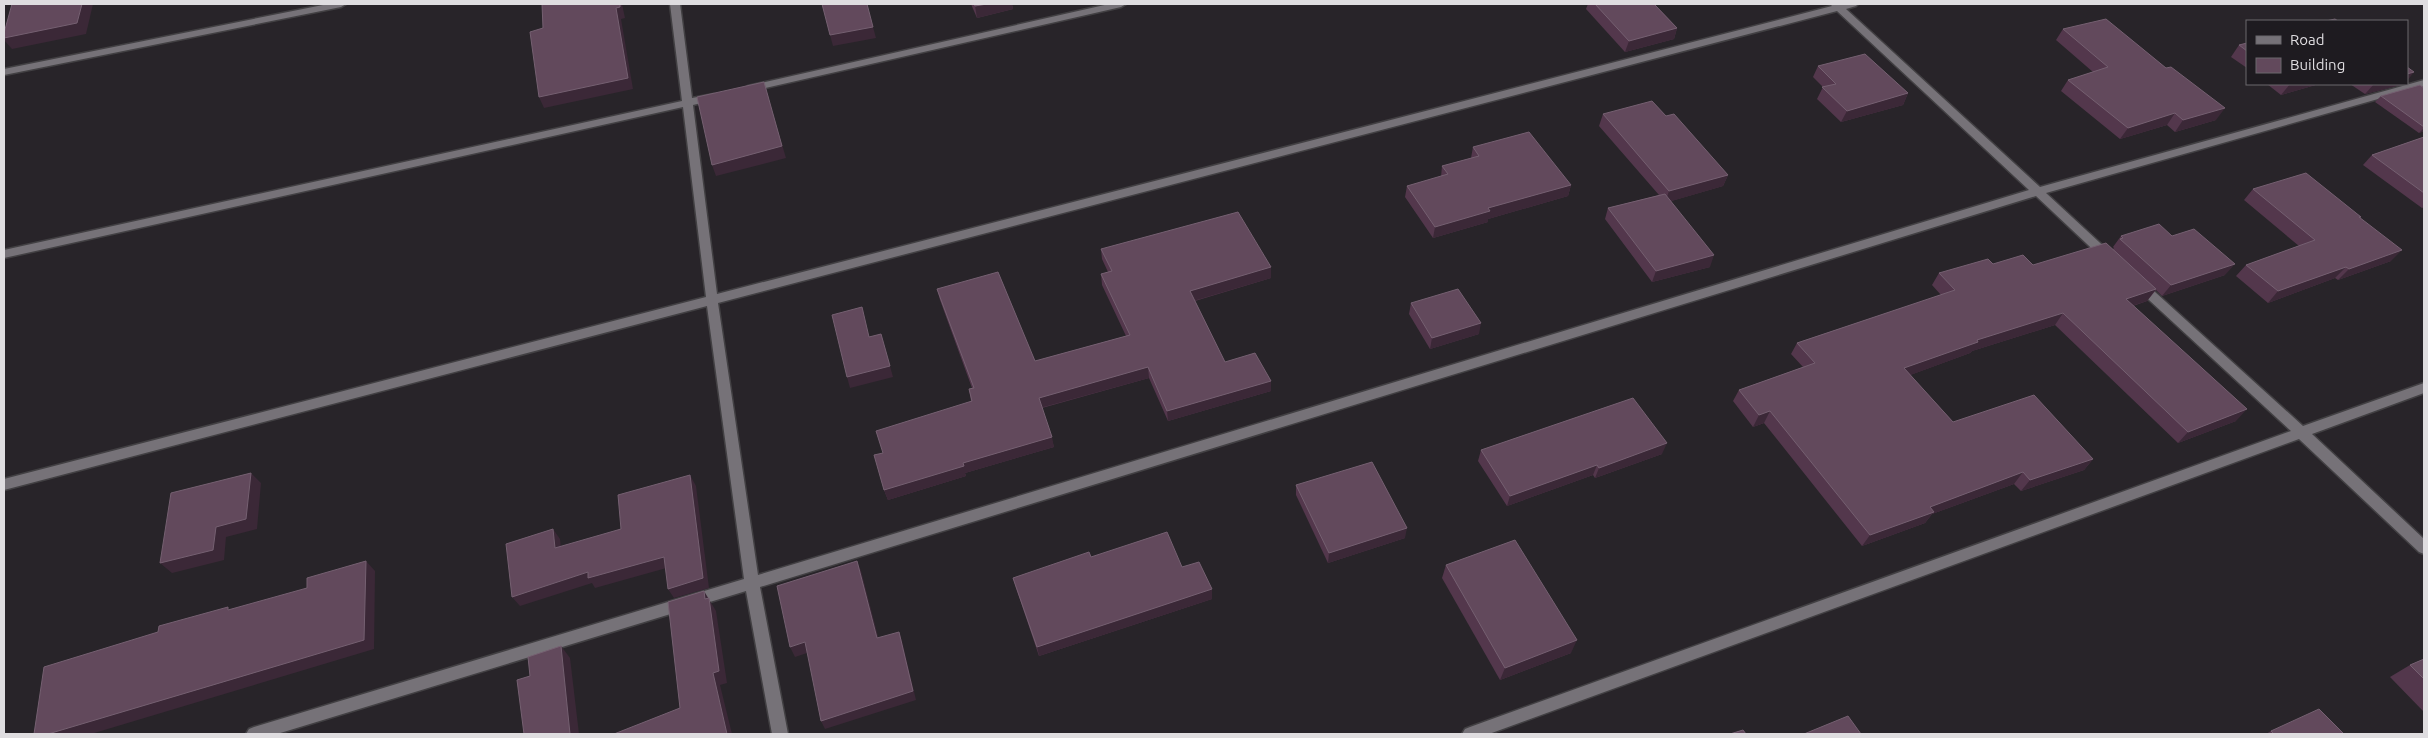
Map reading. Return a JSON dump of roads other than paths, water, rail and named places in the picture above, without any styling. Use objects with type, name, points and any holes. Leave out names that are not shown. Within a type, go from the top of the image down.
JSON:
[{"type":"street","points":[[4,72],[243,26],[341,4]]},
{"type":"street","points":[[675,4],[689,103],[712,300],[752,584],[780,734]]},
{"type":"street","points":[[4,254],[689,103],[1122,4]]},
{"type":"street","points":[[4,484],[1837,5],[1853,4]]},
{"type":"street","points":[[1837,5],[2118,265]]},
{"type":"street","points":[[254,734],[2037,192],[2424,84]]},
{"type":"street","points":[[2133,279],[2302,433],[2424,548]]},
{"type":"street","points":[[1470,734],[2424,388]]}]
